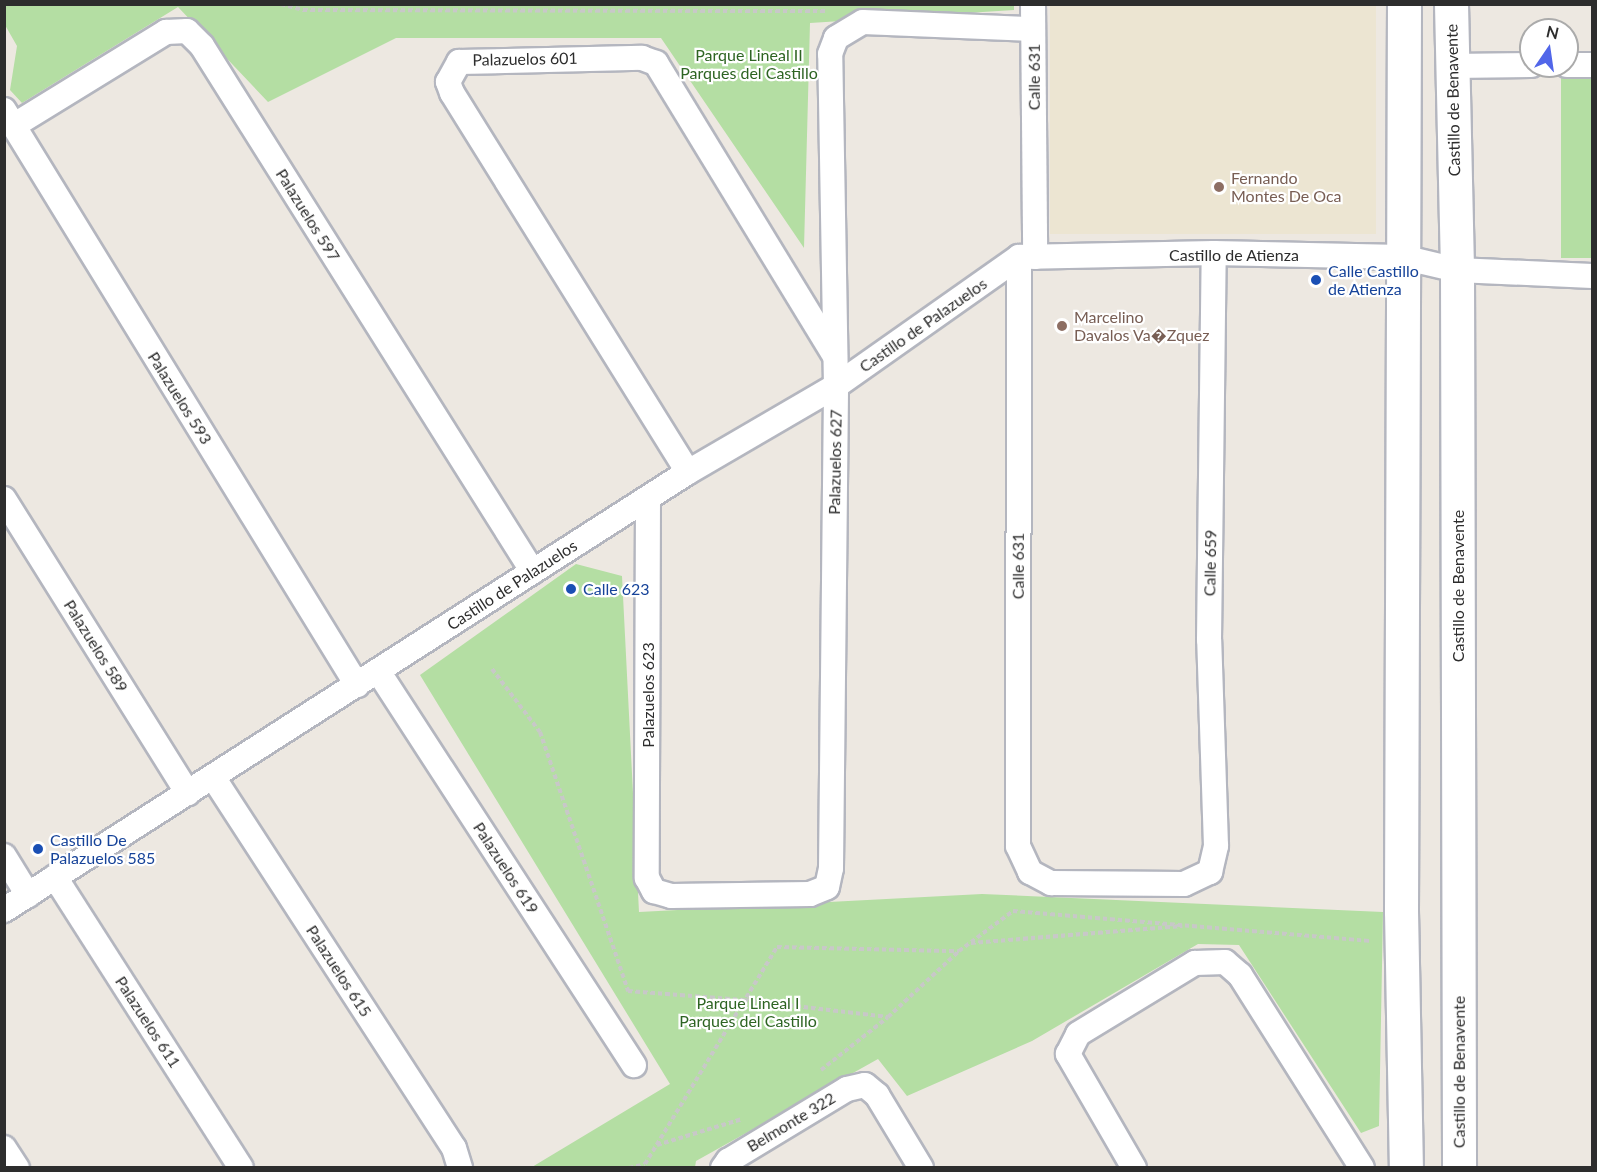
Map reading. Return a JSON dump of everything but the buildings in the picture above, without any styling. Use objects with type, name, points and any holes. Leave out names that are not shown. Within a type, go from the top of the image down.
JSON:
[{"type":"street","name":"Calle 631","points":[[1030,872],[1018,846],[1033,4]]},
{"type":"street","points":[[1404,4],[1402,944],[1406,1167]]},
{"type":"street","name":"Castillo de Benavente","points":[[1451,4],[1457,270],[1459,1167]]},
{"type":"street","name":"Palazuelos 627","points":[[654,891],[671,896],[799,894],[827,887],[831,868],[836,386],[830,54],[836,38],[863,22],[1033,29]]},
{"type":"street","name":"Palazuelos 597","points":[[9,118],[166,32],[187,31],[202,46],[533,572]]},
{"type":"street","name":"Palazuelos 601","points":[[688,472],[452,93],[448,82],[459,62],[642,58],[656,63],[835,357]]},
{"type":"street","points":[[1452,66],[1519,65]]},
{"type":"street","name":"Palazuelos 593","points":[[9,118],[357,685]]},
{"type":"street","name":"Castillo de Atienza","points":[[1027,257],[1214,254],[1402,258],[1457,270],[1593,276]]},
{"type":"street","name":"Calle 659","points":[[1030,872],[1051,883],[1184,884],[1210,872],[1216,846],[1209,640],[1214,254]]},
{"type":"street","name":"Castillo de Palazuelos","points":[[4,910],[688,472],[836,386],[1027,257]]},
{"type":"street","name":"Palazuelos 623","points":[[648,498],[648,878],[654,891]]},
{"type":"street","name":"Palazuelos 589","points":[[4,499],[188,793]]},
{"type":"street","name":"Palazuelos 619","points":[[378,671],[634,1065]]},
{"type":"street","name":"Palazuelos 615","points":[[213,777],[454,1148],[460,1167]]},
{"type":"street","points":[[4,856],[28,895]]},
{"type":"street","name":"Palazuelos 611","points":[[56,877],[241,1167]]},
{"type":"street","points":[[1134,1167],[1068,1054],[1078,1034],[1195,963],[1225,962],[1240,975],[1362,1167]]},
{"type":"street","name":"Belmonte 322","points":[[723,1167],[728,1161],[847,1089],[865,1085],[877,1095],[921,1167]]},
{"type":"street","points":[[4,1148],[18,1167]]},
{"type":"path","points":[[280,4],[303,10],[830,11]]},
{"type":"path","points":[[492,669],[540,732],[628,991],[744,1000],[888,1017]]},
{"type":"path","points":[[816,1074],[888,1017],[959,951],[1013,911],[1402,944]]},
{"type":"path","points":[[970,943],[1194,925]]},
{"type":"path","points":[[629,1167],[643,1166],[777,947],[959,951]]},
{"type":"path","points":[[656,1145],[748,1117]]},
{"type":"shaded area","points":[[1050,5],[1376,5],[1376,234],[1050,234]]},
{"type":"green space","name":"Parque Lineal II Parques del Castillo","points":[[4,5],[1014,5],[1014,10],[810,23],[804,248],[661,38],[396,38],[268,102],[178,7],[22,103],[10,90],[17,46],[5,25]]},
{"type":"green space","points":[[1592,76],[1592,258],[1561,258],[1561,78]]},
{"type":"green space","name":"Parque Lineal I Parques del Castillo","points":[[576,564],[622,576],[639,912],[982,894],[1383,912],[1379,1126],[1361,1133],[1239,945],[1198,944],[1032,1041],[907,1096],[878,1059],[696,1161],[695,1167],[532,1167],[670,1084],[420,675]]},
{"type":"place","name":"Fernando Montes De Oca","points":[[1219,187]]},
{"type":"place","name":"Calle Castillo de Atienza","points":[[1316,280]]},
{"type":"place","name":"Marcelino Davalos Va�Zquez","points":[[1062,326]]},
{"type":"place","name":"Calle 623","points":[[571,589]]},
{"type":"place","name":"Castillo De Palazuelos 585","points":[[38,849]]}]
